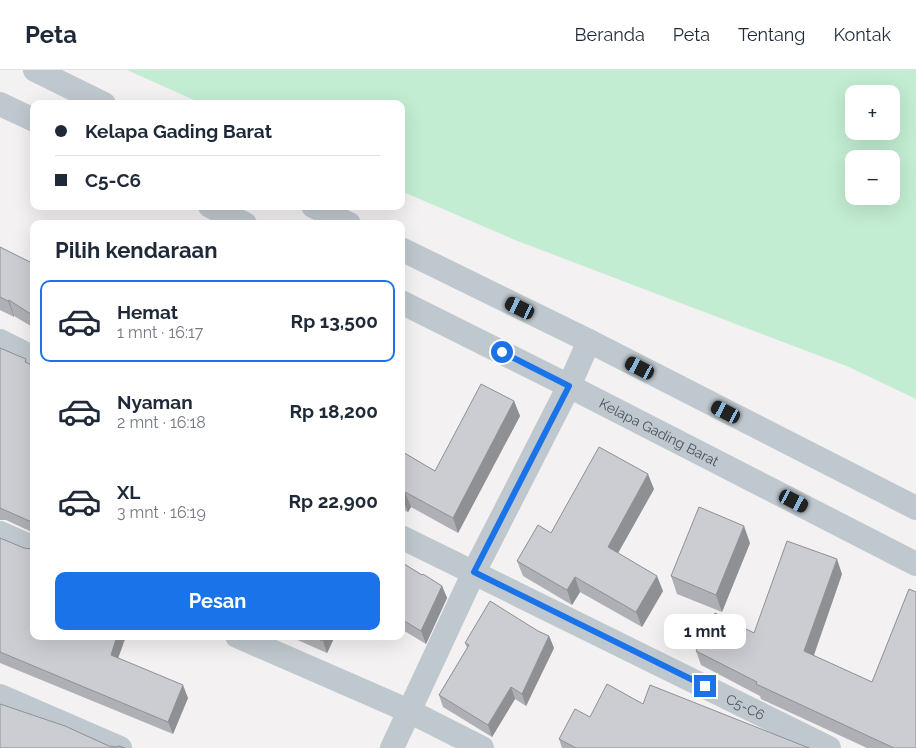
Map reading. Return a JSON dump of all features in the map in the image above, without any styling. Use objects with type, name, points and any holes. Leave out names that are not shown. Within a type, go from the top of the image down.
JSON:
[{"type":"street","points":[[35,70],[96,100]]},
{"type":"street","points":[[0,104],[30,118]]},
{"type":"street","points":[[218,210],[237,220]]},
{"type":"street","points":[[321,210],[341,220]]},
{"type":"street","points":[[405,252],[589,341],[916,508]]},
{"type":"street","name":"Kelapa Gading Barat","points":[[405,304],[916,564]]},
{"type":"street","points":[[0,341],[30,356]]},
{"type":"street","points":[[392,748],[474,572],[569,386],[589,341]]},
{"type":"street","points":[[0,533],[30,546]]},
{"type":"street","name":"C5-C6","points":[[405,539],[829,748]]},
{"type":"street","points":[[246,640],[409,711],[482,748]]},
{"type":"street","points":[[0,696],[120,748]]},
{"type":"green space","points":[[127,70],[916,70],[916,399],[849,367],[515,240],[405,193],[405,100],[194,100]]},
{"type":"building","points":[[0,247],[30,262],[30,313],[9,300],[0,297]]},
{"type":"building","points":[[0,348],[26,359],[25,362],[30,364],[30,521],[0,508]]},
{"type":"building","points":[[481,384],[514,401],[453,518],[405,492],[405,453],[435,471]]},
{"type":"building","points":[[599,447],[648,474],[608,547],[657,576],[636,612],[575,577],[567,590],[517,561],[538,525],[551,533]]},
{"type":"building","points":[[699,507],[744,526],[716,595],[671,576]]},
{"type":"building","points":[[0,538],[30,549],[30,640],[116,640],[111,655],[183,685],[168,722],[0,652]]},
{"type":"building","points":[[787,541],[837,559],[804,651],[872,682],[909,589],[916,592],[916,748],[894,748],[756,684],[757,682],[696,651],[715,613],[754,633]]},
{"type":"building","points":[[405,564],[442,586],[421,631],[405,621]]},
{"type":"building","points":[[490,601],[549,636],[522,694],[511,687],[488,725],[439,695],[469,645],[465,643]]},
{"type":"building","points":[[607,684],[643,704],[650,685],[809,748],[576,748],[559,739],[575,709],[590,717]]},
{"type":"building","points":[[0,704],[65,726],[109,746],[125,748],[0,748]]},
{"type":"route","points":[[502,352],[569,386],[474,572],[705,686]]}]
